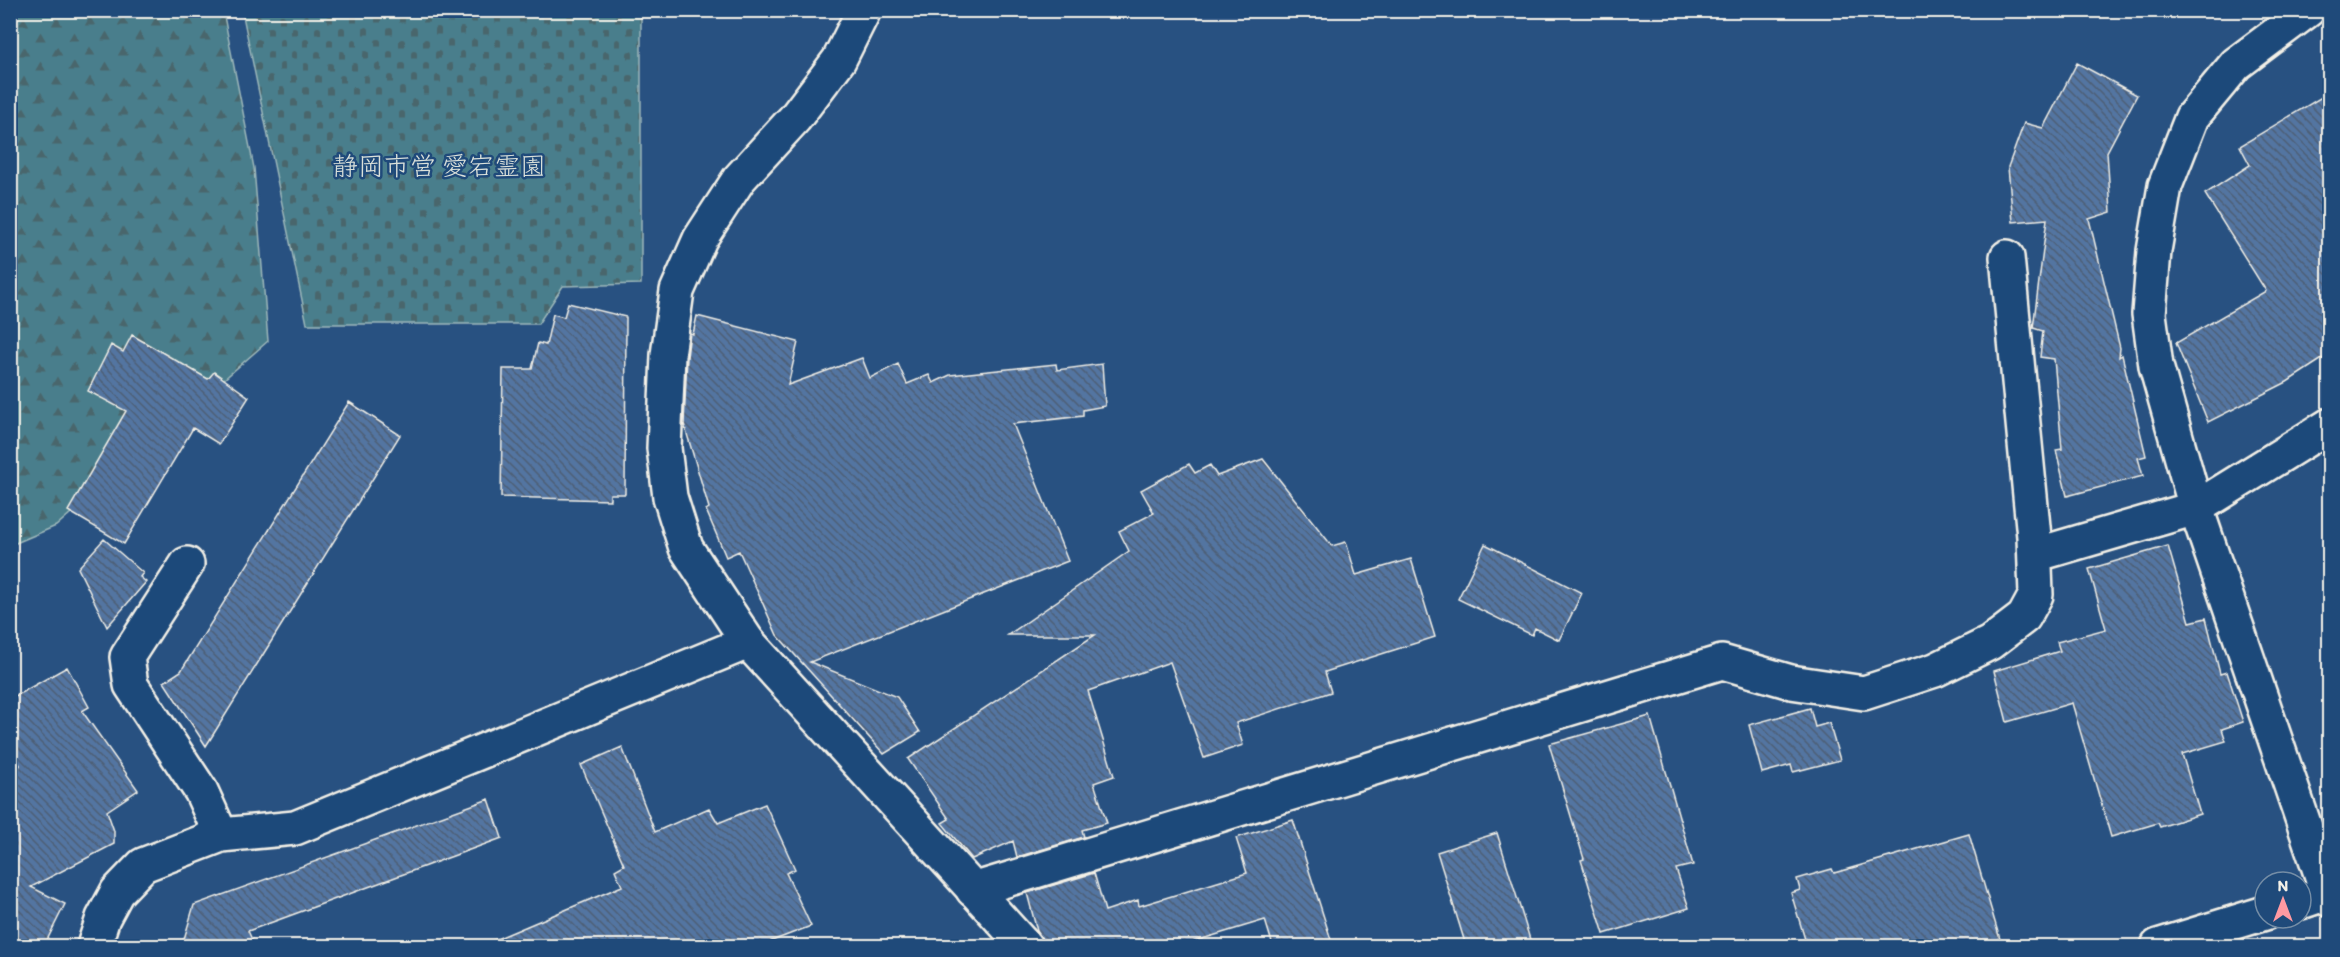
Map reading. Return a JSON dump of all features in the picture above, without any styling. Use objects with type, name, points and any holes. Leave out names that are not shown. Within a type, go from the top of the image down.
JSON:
[{"type":"street","points":[[864,10],[839,60],[795,118],[739,179],[700,239],[677,291],[668,355],[664,448],[670,497],[686,548],[748,642],[775,675],[1025,946]]},
{"type":"street","points":[[2308,10],[2236,64],[2192,117],[2165,186],[2154,251],[2149,314],[2156,366],[2196,508],[2321,897]]},
{"type":"street","points":[[973,890],[1722,662],[1791,682],[1864,693],[1935,670],[1990,643],[2024,616],[2036,595],[2035,555],[2007,257]]},
{"type":"street","points":[[2035,555],[2196,508],[2330,425]]},
{"type":"street","points":[[187,564],[127,657],[131,685],[201,791],[221,835]]},
{"type":"street","points":[[94,946],[103,918],[117,892],[143,865],[221,835],[295,828],[748,642]]},
{"type":"street","points":[[2158,946],[2253,918]]},
{"type":"green space","name":"静岡市営 愛宕霊園","points":[[242,10],[780,11],[776,15],[641,15],[641,284],[563,286],[538,324],[307,324]]},
{"type":"green space","points":[[11,11],[223,11],[254,168],[268,341],[56,526],[11,545]]},
{"type":"building","points":[[2077,63],[2137,95],[2107,152],[2111,212],[2089,219],[2120,348],[2119,357],[2122,355],[2146,456],[2138,458],[2143,476],[2067,496],[2056,450],[2062,449],[2054,359],[2040,357],[2043,331],[2033,328],[2047,219],[2013,222],[2008,167],[2024,123],[2043,128]]},
{"type":"building","points":[[2330,92],[2330,354],[2287,382],[2208,422],[2176,343],[2266,291],[2205,194],[2250,165],[2240,146]]},
{"type":"building","points":[[568,303],[626,317],[625,494],[610,494],[610,500],[501,497],[503,369],[532,369],[538,343],[546,345],[553,314],[564,317]]},
{"type":"building","points":[[697,316],[798,342],[788,385],[862,358],[870,378],[898,364],[907,384],[929,375],[933,383],[950,375],[1056,364],[1057,370],[1102,364],[1105,406],[1083,410],[1083,416],[1013,424],[1068,561],[810,662],[897,697],[920,732],[884,754],[777,635],[739,551],[726,557],[706,510],[709,508],[684,424],[687,357],[690,333],[693,334]]},
{"type":"building","points":[[132,335],[208,379],[214,372],[249,397],[219,444],[193,428],[124,544],[68,511],[126,411],[88,391],[111,345],[123,352]]},
{"type":"building","points":[[349,402],[400,435],[206,746],[164,682],[181,671]]},
{"type":"building","points":[[1263,459],[1332,546],[1346,542],[1356,575],[1411,559],[1435,637],[1325,672],[1331,692],[1236,723],[1243,745],[1204,758],[1170,662],[1088,691],[1114,776],[1094,783],[1107,823],[1082,830],[1084,837],[1017,857],[1013,841],[972,859],[942,823],[949,819],[908,759],[1095,635],[1008,635],[1129,551],[1119,531],[1154,513],[1141,490],[1189,464],[1195,473],[1210,465],[1217,476]]},
{"type":"building","points":[[104,539],[143,573],[140,577],[146,582],[107,627],[78,568]]},
{"type":"building","points":[[1485,544],[1582,593],[1559,640],[1535,628],[1532,635],[1458,599]]},
{"type":"building","points":[[2168,546],[2190,622],[2206,618],[2220,674],[2227,672],[2243,722],[2222,729],[2226,741],[2182,754],[2200,814],[2160,827],[2158,823],[2111,837],[2072,703],[2007,722],[1994,671],[2060,651],[2057,642],[2106,629],[2089,569]]},
{"type":"building","points":[[67,667],[89,707],[82,711],[138,790],[107,811],[114,831],[114,844],[31,887],[65,904],[44,946],[30,946],[10,937],[10,784],[20,765],[10,747],[10,699]]},
{"type":"building","points":[[1810,708],[1815,727],[1829,723],[1840,760],[1793,772],[1791,765],[1762,773],[1749,725]]},
{"type":"building","points":[[1650,716],[1693,865],[1676,869],[1689,908],[1604,934],[1549,744]]},
{"type":"building","points":[[622,747],[655,832],[709,808],[718,823],[765,804],[795,869],[786,873],[811,926],[759,946],[480,946],[622,886],[615,870],[624,865],[581,765]]},
{"type":"building","points":[[489,799],[502,838],[248,931],[255,946],[182,946],[194,905]]},
{"type":"building","points":[[1293,820],[1333,946],[1273,946],[1265,920],[1179,946],[1043,946],[1027,893],[1094,873],[1105,911],[1138,900],[1139,906],[1247,873],[1236,838]]},
{"type":"building","points":[[1497,833],[1532,946],[1466,946],[1437,852]]},
{"type":"building","points":[[1969,834],[2002,946],[1807,946],[1791,893],[1800,890],[1797,879],[1832,869],[1834,873]]}]
